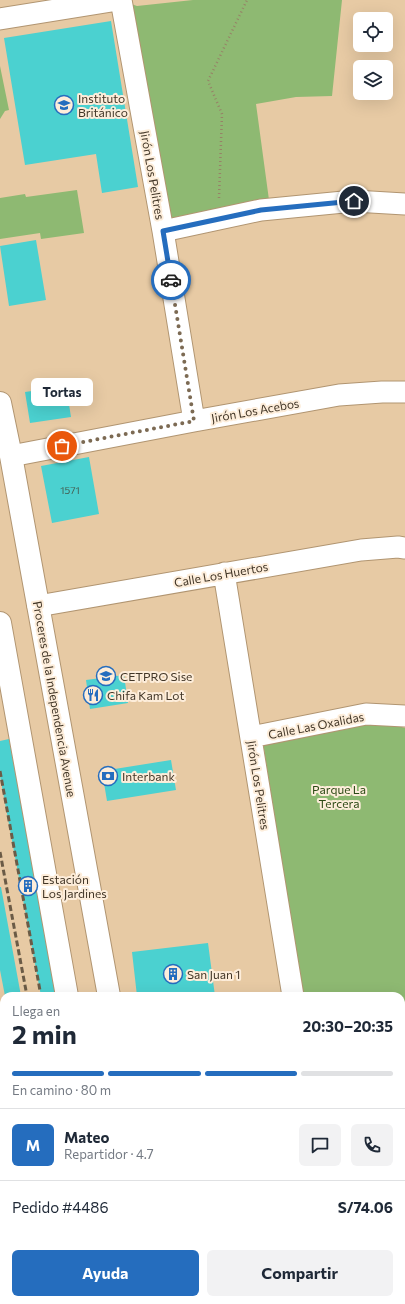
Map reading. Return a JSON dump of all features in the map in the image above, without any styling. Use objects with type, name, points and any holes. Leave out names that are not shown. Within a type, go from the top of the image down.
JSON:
[{"type":"main road","name":"Proceres de la Independencia Avenue","points":[[0,403],[11,456],[108,992]]},
{"type":"main road","points":[[0,623],[66,992]]},
{"type":"street","points":[[0,19],[118,0]]},
{"type":"street","name":"Jirón Los Pelitres","points":[[121,0],[163,231],[194,421]]},
{"type":"street","points":[[163,231],[261,210],[354,201],[405,204]]},
{"type":"street","name":"Jirón Los Acebos","points":[[11,456],[339,395],[405,392]]},
{"type":"street","name":"Calle Los Huertos","points":[[38,606],[361,550],[398,547],[405,548]]},
{"type":"street","name":"Jirón Los Pelitres","points":[[224,574],[292,992]]},
{"type":"street","name":"Calle Las Oxalidas","points":[[251,737],[366,714],[405,716]]},
{"type":"path","points":[[219,219],[222,114],[208,81],[247,0]]},
{"type":"green space","points":[[193,0],[342,0],[332,96],[296,97],[256,104],[269,200],[171,218],[131,4],[137,6]]},
{"type":"green space","points":[[0,66],[9,110],[5,111],[0,119]]},
{"type":"green space","points":[[77,190],[84,233],[41,239],[40,233],[0,239],[0,198],[25,194],[26,197]]},
{"type":"green space","name":"Parque La Tercera","points":[[391,724],[405,728],[405,992],[302,992],[263,743],[359,725]]},
{"type":"building","points":[[111,21],[138,187],[102,193],[96,154],[25,165],[4,38]]},
{"type":"building","points":[[36,240],[46,300],[9,306],[0,246]]},
{"type":"building","points":[[66,386],[71,417],[30,423],[25,392]]},
{"type":"building","points":[[89,457],[99,514],[52,523],[41,466]]},
{"type":"building","points":[[124,675],[128,703],[90,709],[86,680]]},
{"type":"building","name":"Estación Los Jardines","points":[[9,739],[56,992],[40,992],[0,776],[0,741]]},
{"type":"building","points":[[171,760],[176,790],[107,801],[102,771]]},
{"type":"building","points":[[1,887],[20,992],[4,992],[0,970]]},
{"type":"building","name":"San Juan 1","points":[[208,943],[214,992],[137,992],[132,952]]},
{"type":"railway","points":[[0,771],[40,992]]},
{"type":"railway","points":[[0,852],[26,992]]},
{"type":"way so far","points":[[62,446],[194,421],[171,280]]},
{"type":"place","name":"Instituto Británico","points":[[64,105]]},
{"type":"place","name":"Tortas","points":[[62,446]]},
{"type":"place","name":"CETPRO Sise","points":[[106,676]]},
{"type":"place","name":"Chifa Kam Lot","points":[[93,695]]},
{"type":"place","name":"Interbank","points":[[108,776]]},
{"type":"place","name":"Estación Los Jardines","points":[[28,886]]},
{"type":"place","name":"San Juan 1","points":[[173,974]]},
{"type":"route","points":[[171,280],[163,231],[261,210],[354,201]]}]
